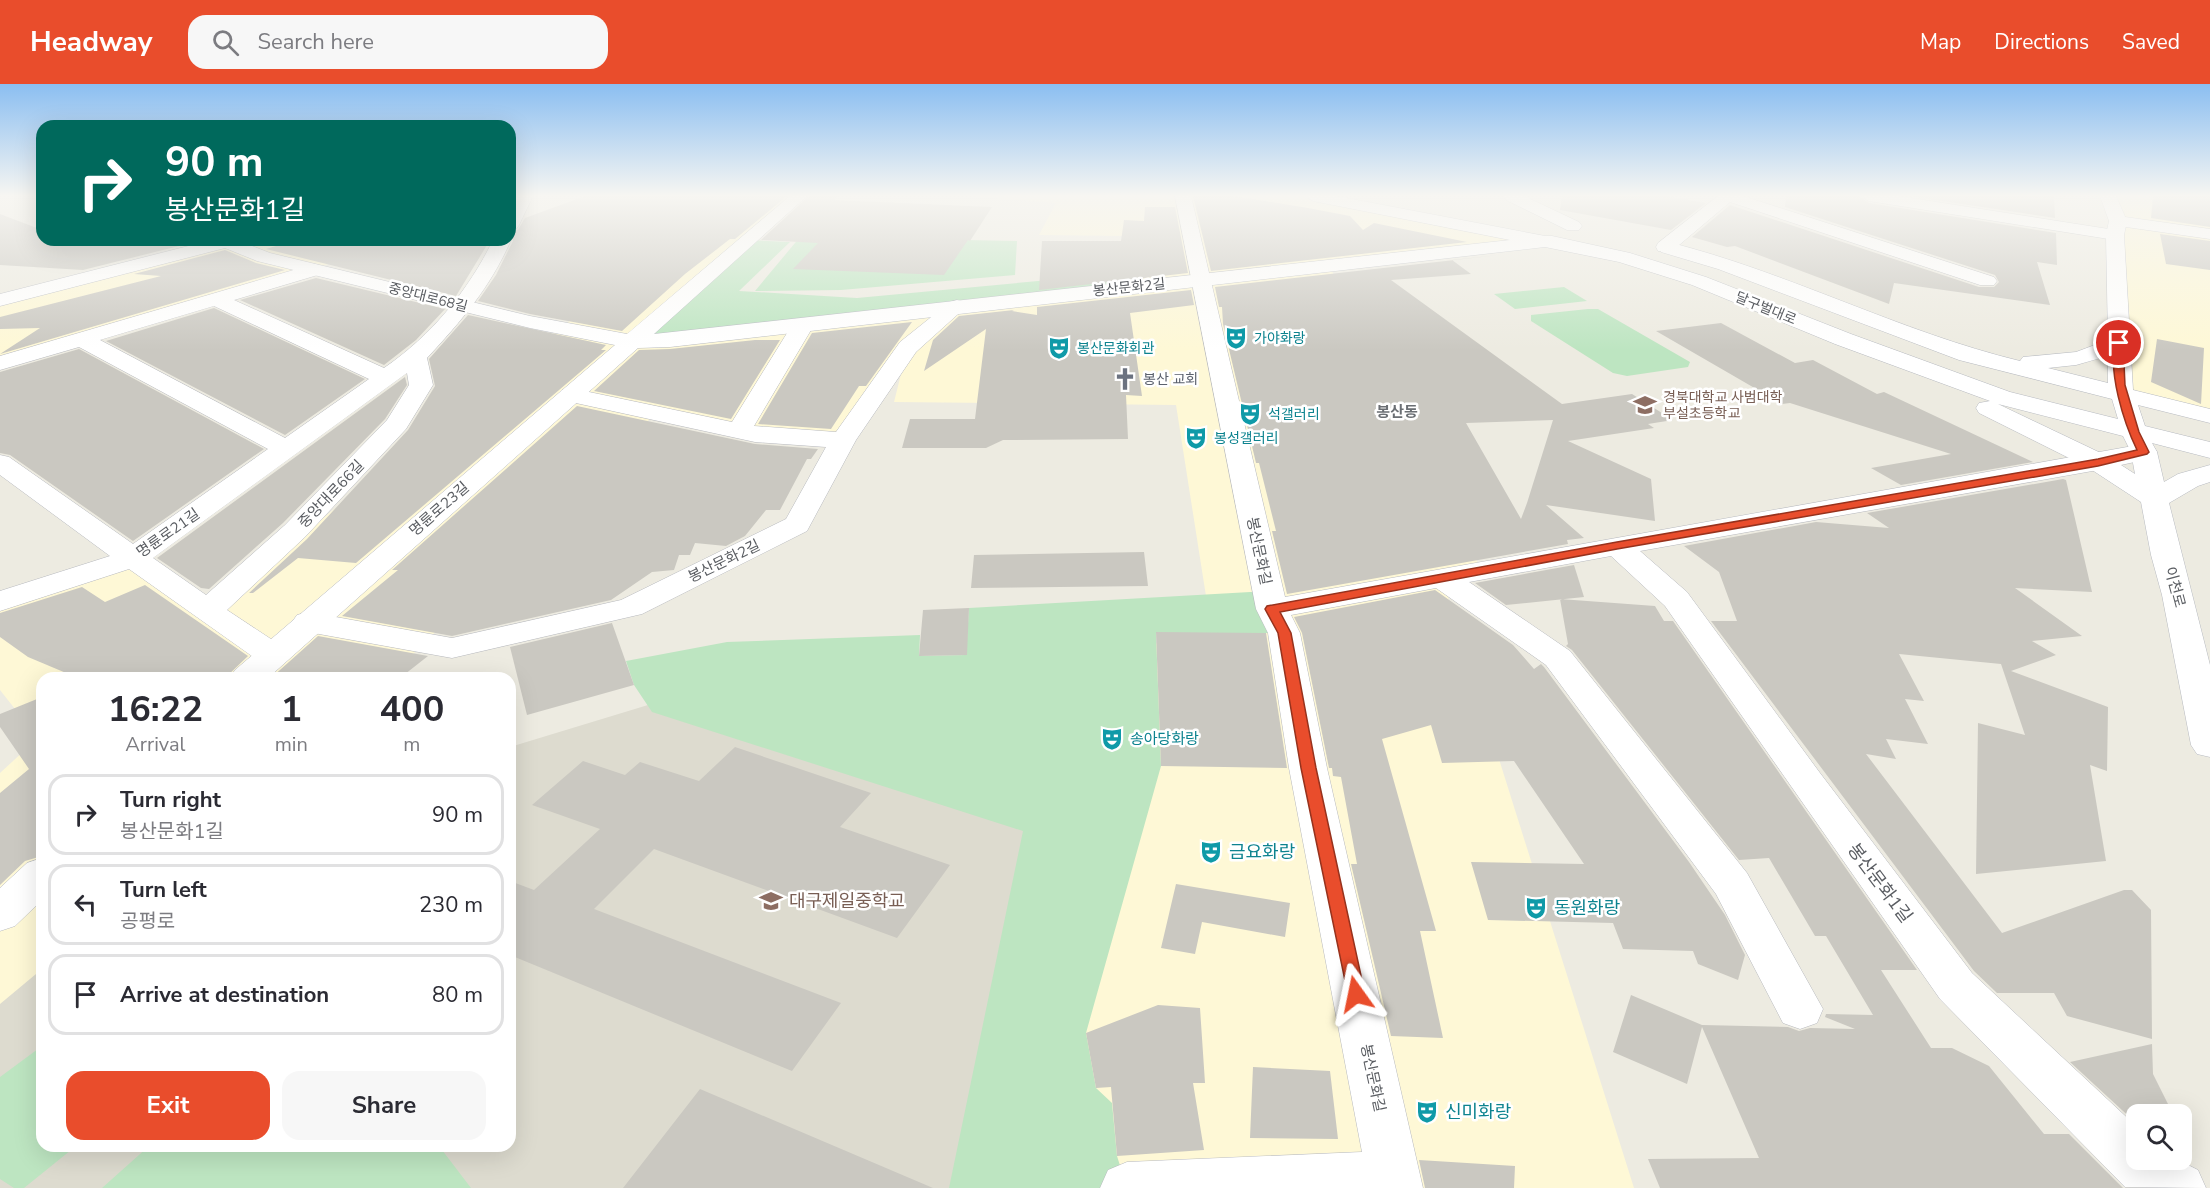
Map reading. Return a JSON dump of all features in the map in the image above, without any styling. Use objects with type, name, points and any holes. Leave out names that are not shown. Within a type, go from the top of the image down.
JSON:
[{"type":"street","points":[[0,300],[202,248]]},
{"type":"street","name":"중앙대로68길","points":[[242,248],[264,257],[314,270],[530,322],[632,342]]},
{"type":"street","name":"명륜로21길","points":[[0,601],[133,558],[287,449],[415,357],[464,306],[488,270],[498,248]]},
{"type":"street","name":"명륜로23길","points":[[252,672],[739,248]]},
{"type":"street","name":"봉산문화길","points":[[1194,248],[1272,609],[1284,633],[1308,768],[1395,1182]]},
{"type":"street","name":"봉산문화2길","points":[[632,342],[670,340],[1491,248]]},
{"type":"street","name":"달구벌대로","points":[[1580,248],[1623,257],[1699,281],[1843,339],[2001,397],[2139,442],[2210,450]]},
{"type":"street","name":"달구벌대로","points":[[1665,248],[1725,266],[1967,355],[2210,416]]},
{"type":"street","points":[[1885,248],[1987,281]]},
{"type":"street","name":"이천로","points":[[2117,248],[2118,365],[2123,394],[2155,499],[2210,742]]},
{"type":"street","points":[[0,363],[314,270]]},
{"type":"street","points":[[215,299],[386,378]]},
{"type":"street","name":"봉산문화2길","points":[[308,622],[452,648],[631,607],[797,525],[843,440],[908,347],[957,306]]},
{"type":"street","points":[[739,431],[803,325]]},
{"type":"street","points":[[81,339],[287,449]]},
{"type":"street","points":[[1843,339],[2098,462],[2155,499],[2203,482]]},
{"type":"street","points":[[1967,355],[2010,361],[2059,362],[2089,357],[2119,343]]},
{"type":"street","name":"중앙대로66길","points":[[207,611],[295,531],[398,424],[421,385],[415,357]]},
{"type":"street","points":[[570,395],[739,431],[843,440]]},
{"type":"street","points":[[1272,609],[2098,462],[2139,442],[2203,482]]},
{"type":"street","points":[[0,463],[271,654]]},
{"type":"street","name":"봉산문화1길","points":[[1617,546],[1676,599],[1806,782],[1956,986],[2144,1169],[2179,1188]]},
{"type":"street","points":[[1442,578],[1558,658],[1732,884],[1800,1008]]},
{"type":"street","points":[[0,914],[36,880]]},
{"type":"street","points":[[1127,1188],[1395,1182]]},
{"type":"shaded area","points":[[204,248],[376,248],[314,269],[0,363],[0,300]]},
{"type":"shaded area","points":[[662,248],[740,248],[633,341],[1139,286],[1132,248],[1491,248],[1329,265],[1482,571],[1442,578],[1634,1188],[1127,1188],[914,711],[1211,628],[1176,405],[894,402],[907,350],[843,440],[655,414],[395,672],[36,672],[36,735],[0,690],[0,604],[133,558],[212,607]]},
{"type":"shaded area","points":[[2119,248],[2210,248],[2210,416],[2123,395]]},
{"type":"shaded area","name":"대구제일중학교","points":[[694,691],[1048,833],[966,1188],[0,1188],[0,1004],[36,974],[36,1152],[516,1152],[516,745]]},
{"type":"shaded area","points":[[36,740],[36,982],[0,1009],[0,773]]},
{"type":"green space","points":[[740,248],[784,248],[739,291],[857,298],[1049,280],[1133,279],[1135,285],[632,342]]},
{"type":"green space","points":[[791,248],[1017,248],[1015,275],[841,290],[755,291]]},
{"type":"green space","points":[[1564,287],[1587,301],[1515,309],[1494,294]]},
{"type":"green space","points":[[1598,309],[1690,362],[1688,367],[1627,376],[1613,373],[1531,321],[1531,315]]},
{"type":"green space","points":[[1268,591],[1284,633],[1156,633],[1161,766],[1086,1033],[1096,1088],[1112,1103],[1117,1156],[1127,1188],[949,1188],[1023,831],[652,712],[634,685],[626,661],[727,642],[920,635],[919,656],[966,655],[969,608]]},
{"type":"green space","points":[[36,1050],[36,1152],[69,1152],[24,1188],[14,1188],[0,1179],[0,1077]]},
{"type":"green space","points":[[142,1152],[444,1152],[471,1188],[102,1188]]},
{"type":"building","points":[[0,248],[173,248],[83,270],[0,265]]},
{"type":"building","points":[[271,248],[485,248],[456,296],[266,249]]},
{"type":"building","points":[[510,248],[719,248],[685,274],[622,331],[530,314],[478,301],[496,275]]},
{"type":"building","points":[[814,248],[963,248],[944,275],[793,269]]},
{"type":"building","points":[[1042,248],[1183,248],[1188,273],[1039,290]]},
{"type":"building","points":[[1205,248],[1418,248],[1211,271]]},
{"type":"building","points":[[1739,248],[1859,248],[1979,287],[1994,287],[1999,282],[1995,275],[1910,248],[2056,248],[2057,265],[2037,262],[2050,305],[1894,283],[1889,304]]},
{"type":"building","points":[[2163,248],[2210,248],[2210,270],[2166,264]]},
{"type":"building","points":[[225,250],[256,263],[285,270],[0,354],[40,328],[0,329],[0,317],[161,276],[134,274]]},
{"type":"building","points":[[1452,260],[1471,274],[1391,280],[1562,404],[1632,394],[1673,420],[1648,424],[1654,428],[1568,441],[1651,479],[1655,521],[1546,505],[1584,538],[1567,540],[1568,544],[1287,594],[1272,531],[1276,531],[1259,463],[1256,463],[1223,324],[1222,307],[1219,307],[1215,287]],"holes":[[[1553,420],[1521,519],[1466,423]]]},
{"type":"building","points":[[316,278],[445,309],[416,340],[384,365],[240,300]]},
{"type":"building","points":[[1191,290],[1194,305],[1130,313],[1142,396],[1126,395],[1128,439],[1003,440],[986,448],[902,448],[910,419],[975,419],[986,329],[924,371],[933,340],[959,316],[1014,310],[1012,311],[1037,315],[1037,307]]},
{"type":"building","points":[[214,308],[365,379],[285,435],[106,341]]},
{"type":"building","points":[[468,315],[606,345],[601,350],[606,350],[356,563],[298,558],[253,593],[249,593],[307,539],[408,430],[435,386],[429,359]]},
{"type":"building","points":[[912,322],[866,386],[859,386],[831,429],[758,424],[812,333]]},
{"type":"building","points":[[1721,323],[1795,363],[1813,360],[1877,394],[1884,392],[2033,462],[1901,485],[1871,468],[1951,454],[1790,403],[1782,404],[1656,331]]},
{"type":"building","points":[[2157,339],[2204,348],[2201,404],[2151,382]]},
{"type":"building","points":[[780,340],[731,419],[594,391],[639,350]]},
{"type":"building","points":[[79,349],[264,449],[133,541],[10,455],[0,453],[0,372]]},
{"type":"building","points":[[405,377],[407,385],[385,419],[283,523],[209,589],[201,588],[157,558]]},
{"type":"building","points":[[577,406],[755,444],[818,449],[811,459],[807,459],[780,510],[766,510],[745,536],[726,546],[695,543],[690,555],[679,555],[674,570],[652,572],[611,600],[452,636],[342,616],[398,570],[392,570]]},
{"type":"building","points":[[2066,480],[2092,592],[2015,588],[2082,636],[2032,641],[2056,655],[2011,671],[2108,707],[2107,771],[2090,765],[2106,861],[1976,874],[1978,723],[2025,735],[2001,664],[1899,654],[1924,701],[1905,699],[1928,744],[1886,739],[1896,759],[1866,754],[2002,933],[2124,890],[2132,890],[2151,910],[2152,1039],[2067,1016],[2054,993],[1997,993],[1974,971],[1711,621],[1737,621],[1719,572],[1684,546],[1816,522],[1889,528],[1867,513]]},
{"type":"building","points":[[1144,552],[1148,586],[971,588],[974,555]]},
{"type":"building","points":[[1574,565],[1584,597],[1506,605],[1475,583]]},
{"type":"building","points":[[145,585],[248,656],[231,672],[64,672],[28,657],[0,637],[0,613],[82,587],[105,602]]},
{"type":"building","points":[[1435,590],[1513,645],[1534,669],[1541,664],[1544,667],[1689,862],[1725,915],[1745,955],[1738,980],[1698,964],[1693,951],[1623,949],[1613,923],[1488,920],[1471,862],[1584,864],[1514,761],[1442,763],[1431,725],[1382,739],[1436,931],[1420,931],[1443,1038],[1391,1036],[1351,864],[1357,864],[1341,777],[1333,776],[1332,768],[1329,768],[1302,633],[1294,617]]},
{"type":"building","points":[[1560,599],[1655,606],[1664,621],[1673,621],[1917,970],[1881,970],[1931,1048],[1952,1048],[1989,1066],[2044,1134],[2069,1134],[2123,1188],[1660,1188],[1648,1159],[1759,1158],[1702,1027],[1687,1084],[1613,1052],[1631,995],[1702,1025],[1788,1027],[1799,1031],[1810,1028],[1855,1029],[1825,1017],[1826,1014],[1873,1015],[1826,936],[1815,936],[1769,858],[1739,860],[1572,650],[1566,646],[1568,644]]},
{"type":"building","points":[[969,608],[967,655],[919,656],[923,610]]},
{"type":"building","points":[[612,623],[634,685],[527,715],[510,647]]},
{"type":"building","points":[[1156,632],[1266,633],[1287,768],[1161,766]]},
{"type":"building","points":[[318,636],[428,656],[408,672],[278,672]]},
{"type":"building","points":[[36,699],[36,858],[25,861],[0,885],[0,793],[29,769],[0,727],[0,714]]},
{"type":"building","points":[[735,747],[871,793],[840,827],[950,865],[897,938],[654,849],[594,909],[841,1003],[792,1071],[516,957],[516,883],[534,890],[600,829],[532,805],[583,761],[625,775],[640,762],[699,781]]},
{"type":"building","points":[[1176,884],[1290,903],[1285,937],[1202,922],[1195,954],[1161,948]]},
{"type":"building","points":[[1158,1005],[1200,1008],[1205,1083],[1193,1083],[1204,1150],[1117,1156],[1111,1087],[1096,1088],[1086,1033]]},
{"type":"building","points":[[2152,1044],[2153,1074],[2168,1104],[2126,1104],[2126,1114],[2070,1062]]},
{"type":"building","points":[[1253,1067],[1330,1071],[1338,1139],[1250,1138]]},
{"type":"building","points":[[700,1089],[933,1188],[623,1188]]},
{"type":"building","points":[[1419,1160],[1515,1166],[1514,1188],[1425,1188]]},
{"type":"place","name":"가야화랑","points":[[1236,338]]},
{"type":"place","name":"봉산문화회관","points":[[1059,348]]},
{"type":"place","name":"봉산 교회","points":[[1125,379]]},
{"type":"place","name":"경북대학교 사범대학 부설초등학교","points":[[1645,405]]},
{"type":"place","name":"석갤러리","points":[[1250,414]]},
{"type":"place","name":"봉성갤러리","points":[[1196,438]]},
{"type":"place","name":"송아당화랑","points":[[1112,739]]},
{"type":"place","name":"금요화랑","points":[[1211,852]]},
{"type":"place","name":"대구제일중학교","points":[[771,901]]},
{"type":"place","name":"동원화랑","points":[[1536,908]]},
{"type":"place","name":"신미화랑","points":[[1427,1112]]},
{"type":"district","name":"봉산동","points":[[1397,412]]},
{"type":"route","points":[[1356,994],[1308,768],[1284,633],[1272,609],[2144,452],[2134,432],[2120,385],[2119,343]]}]
